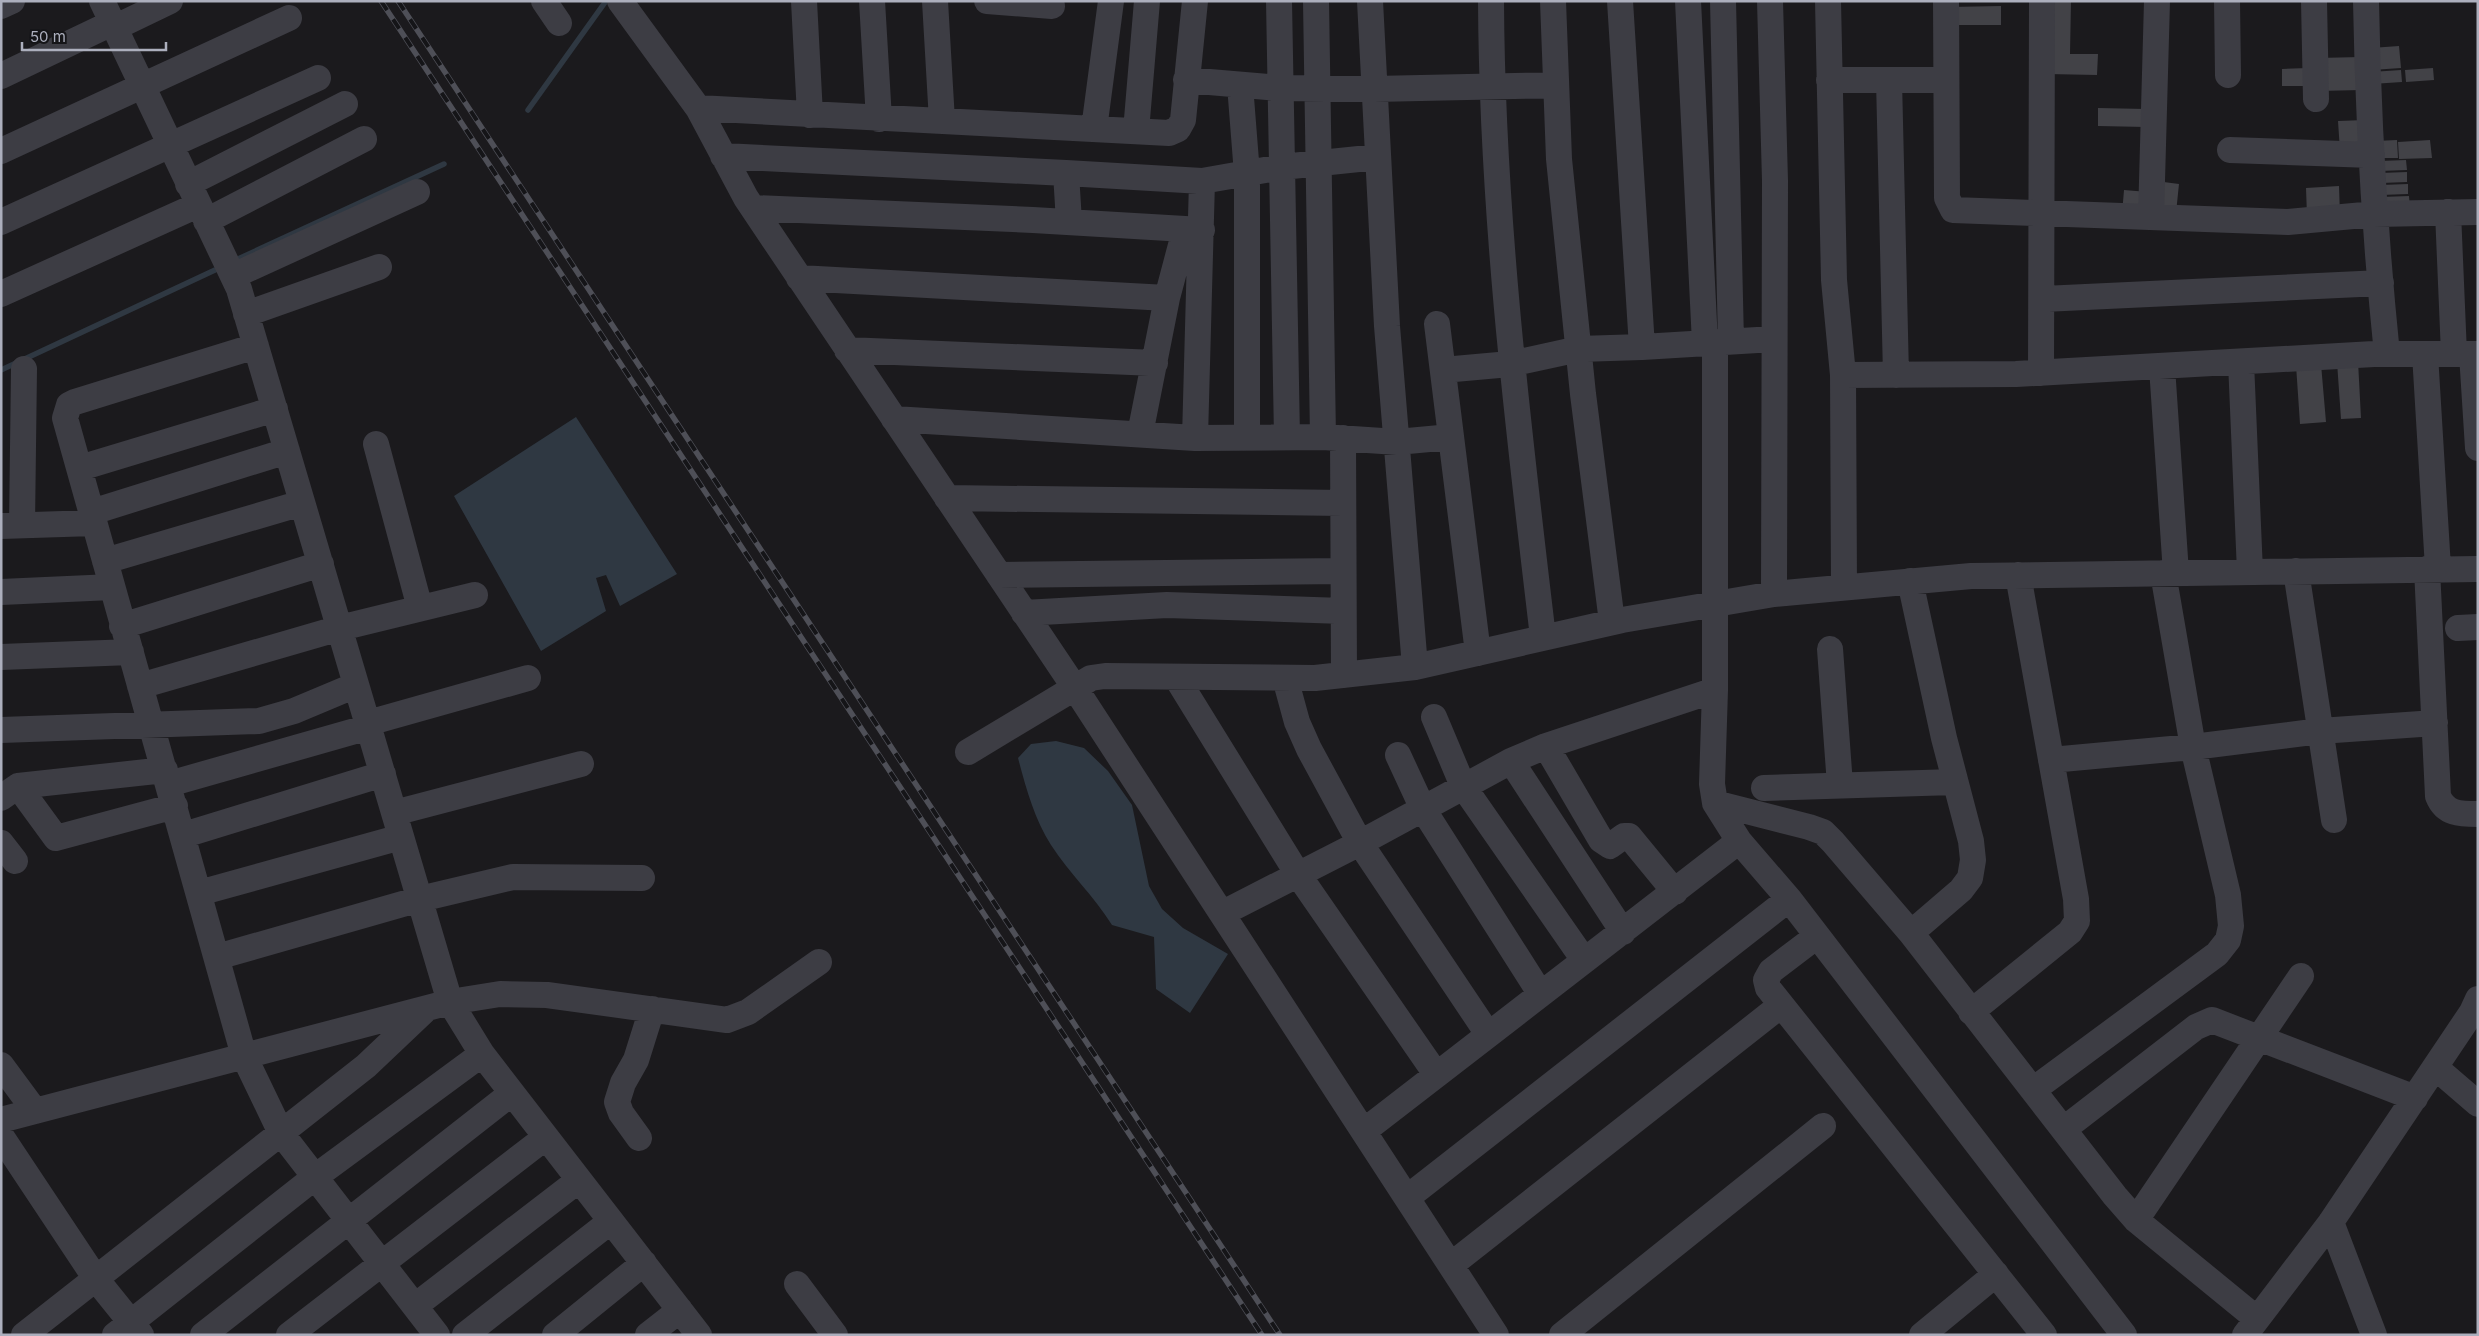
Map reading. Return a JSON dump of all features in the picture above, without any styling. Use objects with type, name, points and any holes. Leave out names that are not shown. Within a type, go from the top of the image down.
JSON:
[{"type":"street","points":[[1,6],[12,1]]},
{"type":"street","points":[[1,76],[109,17],[170,1]]},
{"type":"street","points":[[544,1],[559,23]]},
{"type":"street","points":[[620,1],[698,108],[753,208],[1075,688],[1408,1197],[1496,1335]]},
{"type":"street","points":[[804,1],[810,115]]},
{"type":"street","points":[[872,1],[879,118]]},
{"type":"street","points":[[936,1],[942,121]]},
{"type":"street","points":[[987,1],[1052,6]]},
{"type":"street","points":[[1094,129],[1111,1]]},
{"type":"street","points":[[1136,131],[1147,1]]},
{"type":"street","points":[[698,108],[1169,133],[1178,129],[1183,120],[1195,1]]},
{"type":"street","points":[[1278,1],[1287,437]]},
{"type":"street","points":[[1316,1],[1320,164],[1333,438],[1343,503],[1344,675]]},
{"type":"street","points":[[1370,1],[1387,326],[1415,667]]},
{"type":"street","points":[[1490,1],[1491,87],[1510,364],[1543,637]]},
{"type":"street","points":[[1553,1],[1559,159],[1579,350],[1612,622]]},
{"type":"street","points":[[1620,1],[1642,347]]},
{"type":"street","points":[[1688,1],[1717,342]]},
{"type":"street","points":[[1723,1],[1717,342],[1715,690],[1712,784],[1715,803],[1739,841],[1789,899],[2124,1335]]},
{"type":"street","points":[[1770,1],[1775,181],[1774,594]]},
{"type":"street","points":[[1828,1],[1834,280],[1843,375],[1844,588]]},
{"type":"street","points":[[1946,1],[1945,80],[1949,205],[1953,210],[1959,212],[2288,222],[2375,214],[2478,212]]},
{"type":"street","points":[[2041,373],[2043,299],[2042,1]]},
{"type":"street","points":[[2151,218],[2157,1]]},
{"type":"street","points":[[2228,1],[2228,75]]},
{"type":"street","points":[[2314,1],[2316,99]]},
{"type":"street","points":[[2366,1],[2375,214],[2388,354]]},
{"type":"street","points":[[109,17],[233,276],[256,346],[450,1002],[482,1054],[699,1335]]},
{"type":"street","points":[[1,151],[289,18]]},
{"type":"street","points":[[1,222],[169,144],[318,78]]},
{"type":"street","points":[[1186,80],[1279,88],[1374,89],[1556,85]]},
{"type":"street","points":[[1829,80],[1945,80]]},
{"type":"street","points":[[1889,80],[1896,375]]},
{"type":"street","points":[[1240,85],[1247,174],[1247,438]]},
{"type":"street","points":[[198,203],[345,104]]},
{"type":"street","points":[[1,294],[198,203],[364,139]]},
{"type":"street","points":[[2230,150],[2372,155]]},
{"type":"street","points":[[723,156],[1202,181],[1282,167],[1378,157]]},
{"type":"street","points":[[1066,173],[1069,222]]},
{"type":"street","points":[[1195,438],[1194,230],[1202,181]]},
{"type":"street","points":[[233,276],[417,192]]},
{"type":"street","points":[[753,208],[1069,222],[1194,230]]},
{"type":"street","points":[[2448,212],[2468,354],[2478,448]]},
{"type":"street","points":[[1140,434],[1167,298],[1194,230]]},
{"type":"street","points":[[246,314],[379,267]]},
{"type":"street","points":[[799,278],[1167,298]]},
{"type":"street","points":[[2043,299],[2381,283]]},
{"type":"street","points":[[1437,324],[1478,653]]},
{"type":"street","points":[[1442,370],[1510,364],[1579,350],[1774,339]]},
{"type":"street","points":[[256,346],[69,406],[65,418],[122,626],[184,835],[244,1056],[281,1133],[437,1335]]},
{"type":"street","points":[[847,350],[1155,362]]},
{"type":"street","points":[[1843,375],[2041,373],[2388,354],[2468,354]]},
{"type":"street","points":[[2425,354],[2438,796],[2442,806],[2460,814],[2478,814]]},
{"type":"street","points":[[2241,362],[2250,572]]},
{"type":"street","points":[[2033,1090],[2218,954],[2228,940],[2231,926],[2228,895],[2193,747],[2169,573],[2162,367]]},
{"type":"street","points":[[24,369],[12,525],[93,518],[287,451]]},
{"type":"street","points":[[80,468],[274,409]]},
{"type":"street","points":[[894,419],[1195,438],[1287,437],[1396,442],[1451,437]]},
{"type":"street","points":[[376,444],[420,608]]},
{"type":"street","points":[[947,498],[1343,503]]},
{"type":"street","points":[[105,561],[302,503]]},
{"type":"street","points":[[122,626],[320,564]]},
{"type":"street","points":[[968,752],[1091,678],[1105,676],[1285,678],[1344,675],[1415,667],[1612,622],[1774,594],[1971,576],[2478,569]]},
{"type":"street","points":[[999,575],[1343,571]]},
{"type":"street","points":[[2296,571],[2334,820]]},
{"type":"street","points":[[1971,1012],[2070,932],[2077,921],[2076,899],[2018,575]]},
{"type":"street","points":[[1910,581],[1954,782],[1971,841],[1973,860],[1970,878],[1961,890],[1911,933]]},
{"type":"street","points":[[1,592],[112,587]]},
{"type":"street","points":[[140,686],[340,628],[474,595]]},
{"type":"street","points":[[1024,613],[1167,605],[1344,612]]},
{"type":"street","points":[[1830,650],[1840,785]]},
{"type":"street","points":[[1,657],[130,652]]},
{"type":"street","points":[[1176,677],[1297,873],[1436,1074]]},
{"type":"street","points":[[10,792],[56,838],[170,787],[368,725],[528,678]]},
{"type":"street","points":[[1285,678],[1297,722],[1309,749],[1360,843],[1488,1034]]},
{"type":"street","points":[[1,730],[259,721],[294,711],[356,685]]},
{"type":"street","points":[[1223,913],[1297,873],[1360,843],[1511,761],[1546,746],[1715,690]]},
{"type":"street","points":[[1434,717],[1463,786],[1584,960]]},
{"type":"street","points":[[2052,760],[2193,747],[2320,730],[2435,723]]},
{"type":"street","points":[[1546,746],[1601,840],[1610,846],[1624,836],[1629,836],[1675,892]]},
{"type":"street","points":[[1398,755],[1423,809],[1540,993]]},
{"type":"street","points":[[1511,761],[1623,932]]},
{"type":"street","points":[[200,894],[581,764]]},
{"type":"street","points":[[184,835],[383,774]]},
{"type":"street","points":[[1764,788],[1954,782]]},
{"type":"street","points":[[10,792],[170,787]]},
{"type":"street","points":[[1715,803],[1823,832],[1843,852],[1911,933],[1971,1012],[2136,1220],[2251,1327],[2331,1222],[2434,1067],[2476,1008]]},
{"type":"street","points":[[1364,1131],[1739,841]]},
{"type":"street","points":[[217,957],[420,899],[513,877],[642,878]]},
{"type":"street","points":[[1408,1197],[1789,899]]},
{"type":"street","points":[[1817,936],[1771,971],[1766,980],[1768,988],[1780,1006],[2044,1335]]},
{"type":"street","points":[[1,1120],[450,1002],[500,994],[547,995],[727,1020],[748,1012],[819,962]]},
{"type":"street","points":[[2136,1220],[2301,976]]},
{"type":"street","points":[[1452,1265],[1780,1006]]},
{"type":"street","points":[[639,1138],[621,1113],[617,1102],[620,1088],[640,1049],[652,1009]]},
{"type":"street","points":[[24,1335],[366,1066],[425,1010]]},
{"type":"street","points":[[2064,1129],[2196,1027],[2212,1020],[2415,1098]]},
{"type":"street","points":[[1,1136],[129,1331],[315,1177],[482,1054]]},
{"type":"street","points":[[1,1065],[35,1111]]},
{"type":"street","points":[[2434,1067],[2478,1104]]},
{"type":"street","points":[[203,1335],[512,1093]]},
{"type":"street","points":[[1562,1335],[1823,1126]]},
{"type":"street","points":[[289,1335],[546,1137]]},
{"type":"street","points":[[414,1306],[579,1180]]},
{"type":"street","points":[[465,1335],[611,1221]]},
{"type":"street","points":[[2331,1222],[2374,1335]]},
{"type":"street","points":[[555,1335],[644,1263]]},
{"type":"street","points":[[1922,1335],[1996,1274]]},
{"type":"street","points":[[797,1284],[835,1335]]},
{"type":"street","points":[[648,1335],[680,1310]]},
{"type":"shaded area","points":[[576,417],[677,574],[620,606],[606,575],[596,578],[606,611],[541,651],[454,496]]},
{"type":"shaded area","points":[[1056,741],[1084,748],[1108,771],[1132,805],[1149,886],[1162,909],[1183,928],[1228,954],[1190,1013],[1156,989],[1154,937],[1112,925],[1058,855],[1045,835],[1027,792],[1018,758],[1031,744]]},
{"type":"building","points":[[2049,1],[2071,1],[2070,54],[2098,54],[2097,75],[2047,74]]},
{"type":"building","points":[[2001,6],[2001,25],[1950,25],[1949,7]]},
{"type":"building","points":[[2399,46],[2401,68],[2372,70],[2371,48]]},
{"type":"building","points":[[2361,57],[2362,90],[2318,91],[2317,58]]},
{"type":"building","points":[[2308,68],[2308,86],[2282,86],[2282,69]]},
{"type":"building","points":[[2433,68],[2434,80],[2406,82],[2405,70]]},
{"type":"building","points":[[2401,70],[2402,82],[2372,84],[2371,72]]},
{"type":"building","points":[[2098,108],[2146,109],[2146,127],[2098,126]]},
{"type":"building","points":[[2365,120],[2366,150],[2340,151],[2338,121]]},
{"type":"building","points":[[2397,140],[2398,158],[2377,158],[2376,141]]},
{"type":"building","points":[[2430,140],[2432,158],[2399,159],[2398,142]]},
{"type":"building","points":[[2406,160],[2407,170],[2380,171],[2380,161]]},
{"type":"building","points":[[2407,172],[2407,182],[2381,183],[2380,173]]},
{"type":"building","points":[[2156,181],[2179,184],[2176,213],[2154,211]]},
{"type":"building","points":[[2408,184],[2408,194],[2381,195],[2381,185]]},
{"type":"building","points":[[2339,186],[2340,215],[2307,216],[2306,188]]},
{"type":"building","points":[[2124,190],[2148,192],[2146,215],[2122,214]]},
{"type":"building","points":[[2409,196],[2410,209],[2381,210],[2381,197]]},
{"type":"building","points":[[2358,361],[2361,418],[2341,419],[2337,362]]},
{"type":"building","points":[[2321,364],[2326,422],[2300,424],[2296,365]]},
{"type":"waterway","points":[[528,110],[606,1]]},
{"type":"waterway","points":[[238,259],[444,164]]},
{"type":"waterway","points":[[1,370],[215,270]]},
{"type":"railway","points":[[381,1],[1262,1335]]},
{"type":"railway","points":[[398,1],[1280,1335]]}]
